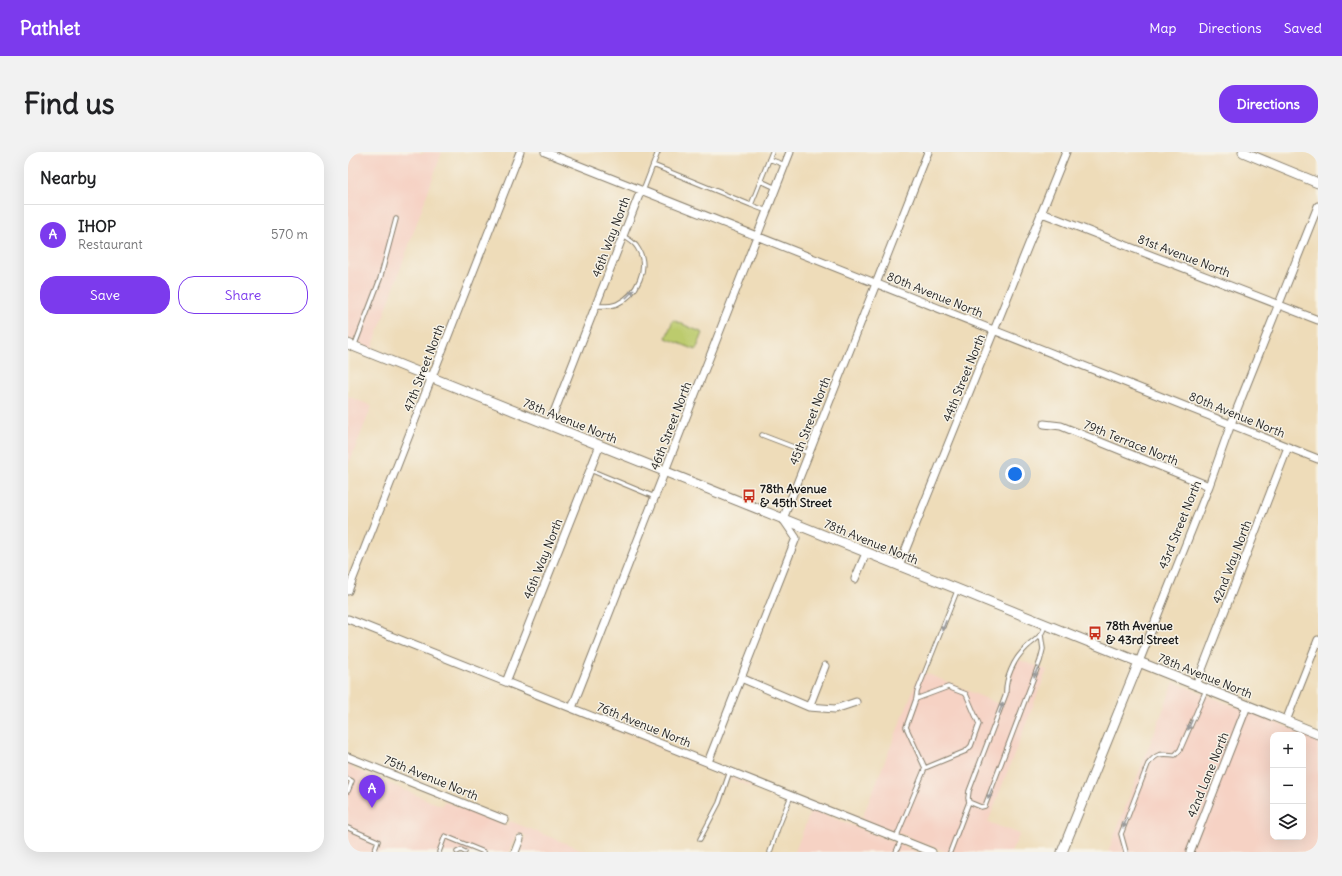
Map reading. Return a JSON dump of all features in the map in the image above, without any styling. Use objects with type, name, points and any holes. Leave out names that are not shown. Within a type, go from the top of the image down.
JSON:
[{"type":"street","name":"47th Street North","points":[[348,591],[520,152]]},
{"type":"street","name":"46th Street North","points":[[572,708],[790,152]]},
{"type":"street","name":"45th Street North","points":[[783,519],[928,152]]},
{"type":"street","name":"44th Street North","points":[[899,566],[1066,152]]},
{"type":"street","points":[[1243,152],[1318,183]]},
{"type":"street","name":"80th Avenue North","points":[[549,153],[1318,459]]},
{"type":"street","name":"46th Way North","points":[[549,425],[642,190]]},
{"type":"street","name":"43rd Street North","points":[[1062,852],[1209,486],[1231,424],[1318,206]]},
{"type":"street","name":"81st Avenue North","points":[[1042,213],[1318,320]]},
{"type":"street","name":"78th Avenue North","points":[[351,345],[432,379],[665,471],[1318,734]]},
{"type":"street","name":"79th Terrace North","points":[[1044,424],[1061,426],[1209,486]]},
{"type":"street","name":"46th Way North","points":[[506,682],[600,445]]},
{"type":"street","name":"42nd Way North","points":[[1196,685],[1288,447]]},
{"type":"street","points":[[708,762],[796,538],[783,519]]},
{"type":"street","points":[[855,579],[866,553]]},
{"type":"street","name":"76th Avenue North","points":[[348,619],[932,852]]},
{"type":"street","points":[[1286,721],[1318,640]]},
{"type":"street","points":[[809,707],[825,666]]},
{"type":"street","points":[[741,678],[809,707],[835,709],[856,702]]},
{"type":"street","name":"42nd Lane North","points":[[1190,852],[1247,706]]},
{"type":"street","name":"75th Avenue North","points":[[348,757],[505,820]]},
{"type":"street","points":[[515,852],[520,839]]},
{"type":"lane","points":[[642,190],[658,152]]},
{"type":"lane","points":[[751,205],[772,152]]},
{"type":"lane","points":[[769,159],[785,165]]},
{"type":"lane","points":[[653,165],[767,211]]},
{"type":"lane","points":[[760,181],[776,188]]},
{"type":"lane","points":[[351,345],[380,279],[396,219]]},
{"type":"lane","points":[[595,306],[615,305],[631,295],[636,288],[642,270],[642,257],[637,246],[623,236]]},
{"type":"lane","points":[[762,435],[809,453]]},
{"type":"lane","points":[[590,470],[655,497]]},
{"type":"lane","points":[[896,852],[899,839],[925,768],[906,727],[917,692],[958,590]]},
{"type":"lane","points":[[950,852],[969,802],[969,791],[1006,694],[1007,681],[1018,657],[1041,635],[1045,625]]},
{"type":"lane","points":[[969,802],[981,807],[985,806],[1040,661],[1043,649],[1041,635]]},
{"type":"lane","points":[[916,698],[948,687],[966,694],[979,724],[971,746],[966,751],[925,768]]},
{"type":"lane","points":[[1126,852],[1120,834],[1148,764],[1153,757],[1160,753],[1175,756],[1180,750],[1206,689]]},
{"type":"lane","points":[[700,839],[718,803],[730,771]]},
{"type":"lane","points":[[348,791],[350,780]]},
{"type":"lane","points":[[770,852],[791,796]]},
{"type":"lane","points":[[348,828],[378,841],[374,852]]},
{"type":"lane","points":[[439,852],[445,836],[484,852]]},
{"type":"lane","points":[[457,852],[461,850],[464,852]]},
{"type":"shaded area","points":[[348,152],[419,152],[422,154],[424,152],[442,152],[372,349],[348,339]]},
{"type":"shaded area","points":[[348,396],[372,406],[348,466]]},
{"type":"shaded area","points":[[1017,659],[1047,670],[988,822],[1020,834],[1011,852],[946,852],[809,798],[862,818],[921,671],[999,704]]},
{"type":"shaded area","points":[[1174,682],[1300,732],[1270,732],[1270,840],[1306,840],[1306,734],[1318,739],[1318,852],[1108,852]]},
{"type":"shaded area","points":[[581,717],[919,852],[795,852],[809,815],[808,810]]},
{"type":"shaded area","points":[[348,762],[353,764],[352,768],[442,806],[444,801],[507,826],[510,821],[588,852],[519,852],[526,836],[518,833],[510,852],[348,852]]},
{"type":"green space","points":[[673,320],[703,333],[696,350],[666,338]]},
{"type":"place","name":"78th Avenue & 45th Street","points":[[749,496]]},
{"type":"place","name":"78th Avenue & 43rd Street","points":[[1095,633]]},
{"type":"place","name":"IHOP","points":[[372,808]]}]
